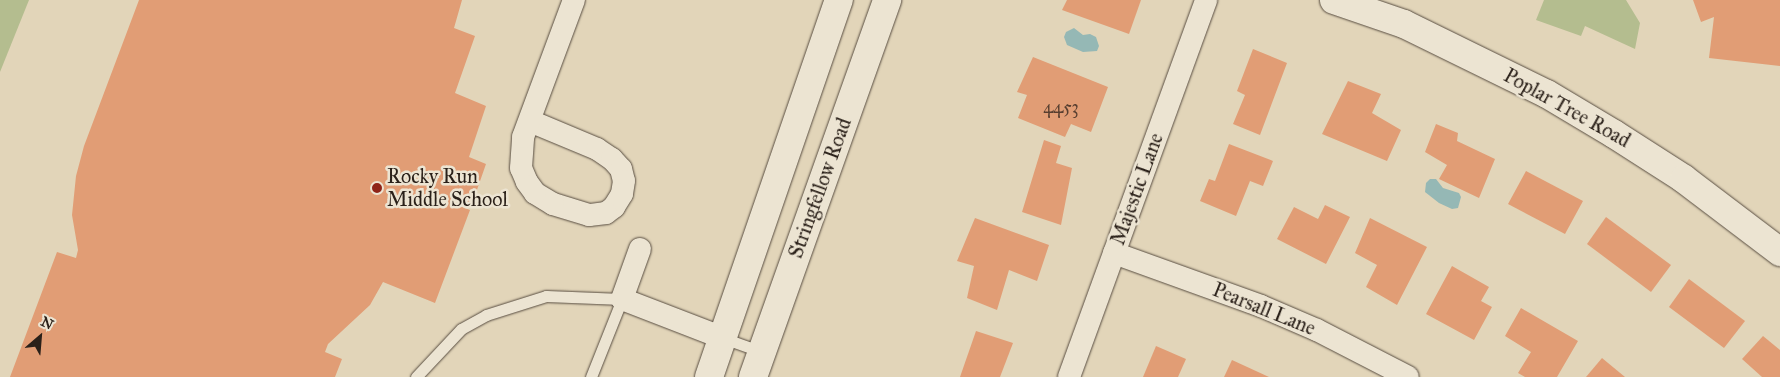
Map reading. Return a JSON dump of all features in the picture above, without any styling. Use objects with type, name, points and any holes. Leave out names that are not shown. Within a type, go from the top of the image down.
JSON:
[{"type":"main road","points":[[709,377],[839,0]]},
{"type":"main road","name":"Stringfellow Road","points":[[754,377],[887,0]]},
{"type":"main road","name":"Poplar Tree Road","points":[[1345,2],[1404,24],[1547,94],[1667,168],[1752,229],[1780,252]]},
{"type":"street","points":[[530,121],[596,149],[612,159],[621,169],[624,181],[622,194],[614,207],[606,214],[589,215],[553,204],[535,193],[526,182],[521,168],[521,147],[530,121],[574,0]]},
{"type":"street","name":"Majestic Lane","points":[[1069,377],[1206,0]]},
{"type":"street","points":[[640,249],[622,299],[723,338]]},
{"type":"street","name":"Pearsall Lane","points":[[1114,253],[1156,266],[1270,309],[1326,334],[1408,377]]},
{"type":"lane","points":[[416,377],[461,329],[486,315],[546,296],[622,299],[592,377]]},
{"type":"lane","points":[[723,338],[762,352]]},
{"type":"green space","points":[[0,0],[29,0],[0,72]]},
{"type":"green space","points":[[1544,0],[1626,0],[1640,23],[1635,49],[1585,26],[1581,36],[1536,20]]},
{"type":"water","points":[[1074,28],[1083,35],[1090,34],[1096,37],[1099,46],[1097,51],[1083,52],[1067,45],[1064,37],[1066,32]]},
{"type":"water","points":[[1430,179],[1436,179],[1443,188],[1459,193],[1461,197],[1458,208],[1452,209],[1439,203],[1425,192],[1426,183]]},
{"type":"building","points":[[139,0],[462,0],[454,28],[475,36],[455,93],[486,106],[469,157],[486,164],[472,204],[454,196],[452,203],[470,210],[435,303],[383,282],[370,305],[328,344],[325,352],[342,359],[335,377],[10,377],[57,252],[76,258],[78,250],[72,215],[76,176],[84,146]]},
{"type":"building","points":[[1067,0],[1141,0],[1129,34],[1062,10]]},
{"type":"building","points":[[1693,0],[1780,0],[1780,66],[1709,58],[1714,17],[1701,22]]},
{"type":"building","points":[[1253,49],[1287,63],[1260,135],[1233,124],[1245,95],[1237,91]]},
{"type":"building","points":[[1033,57],[1108,87],[1091,132],[1071,124],[1065,137],[1018,118],[1027,95],[1017,92]]},
{"type":"building","points":[[1348,81],[1381,94],[1372,113],[1401,130],[1387,161],[1322,134]]},
{"type":"building","points":[[1436,124],[1458,133],[1457,141],[1495,159],[1479,198],[1439,179],[1447,165],[1425,152]]},
{"type":"building","points":[[1044,140],[1061,146],[1056,163],[1072,168],[1061,225],[1022,212]]},
{"type":"building","points":[[1229,144],[1273,161],[1263,186],[1250,181],[1236,216],[1200,201],[1209,179],[1215,181]]},
{"type":"building","points":[[1526,171],[1583,201],[1565,234],[1508,204]]},
{"type":"building","points":[[1325,205],[1350,217],[1326,264],[1277,239],[1294,207],[1318,219]]},
{"type":"building","points":[[1606,217],[1671,265],[1651,292],[1587,244]]},
{"type":"building","points":[[975,218],[1049,245],[1037,281],[1009,270],[997,310],[967,298],[974,266],[957,261]]},
{"type":"building","points":[[1370,218],[1427,247],[1397,305],[1366,287],[1377,265],[1355,253]]},
{"type":"building","points":[[1452,266],[1489,287],[1481,301],[1492,307],[1474,340],[1426,314]]},
{"type":"building","points":[[1689,279],[1745,321],[1724,348],[1669,307]]},
{"type":"building","points":[[1521,308],[1578,341],[1557,377],[1525,377],[1518,373],[1531,352],[1505,336]]},
{"type":"building","points":[[976,331],[1013,343],[1000,377],[960,377]]},
{"type":"building","points":[[1763,336],[1780,350],[1780,377],[1762,377],[1742,359]]},
{"type":"building","points":[[1156,346],[1186,359],[1178,377],[1143,377]]},
{"type":"building","points":[[1602,358],[1625,377],[1586,377]]},
{"type":"building","points":[[1232,360],[1269,377],[1224,377]]},
{"type":"place","name":"Rocky Run Middle School","points":[[377,188]]}]
